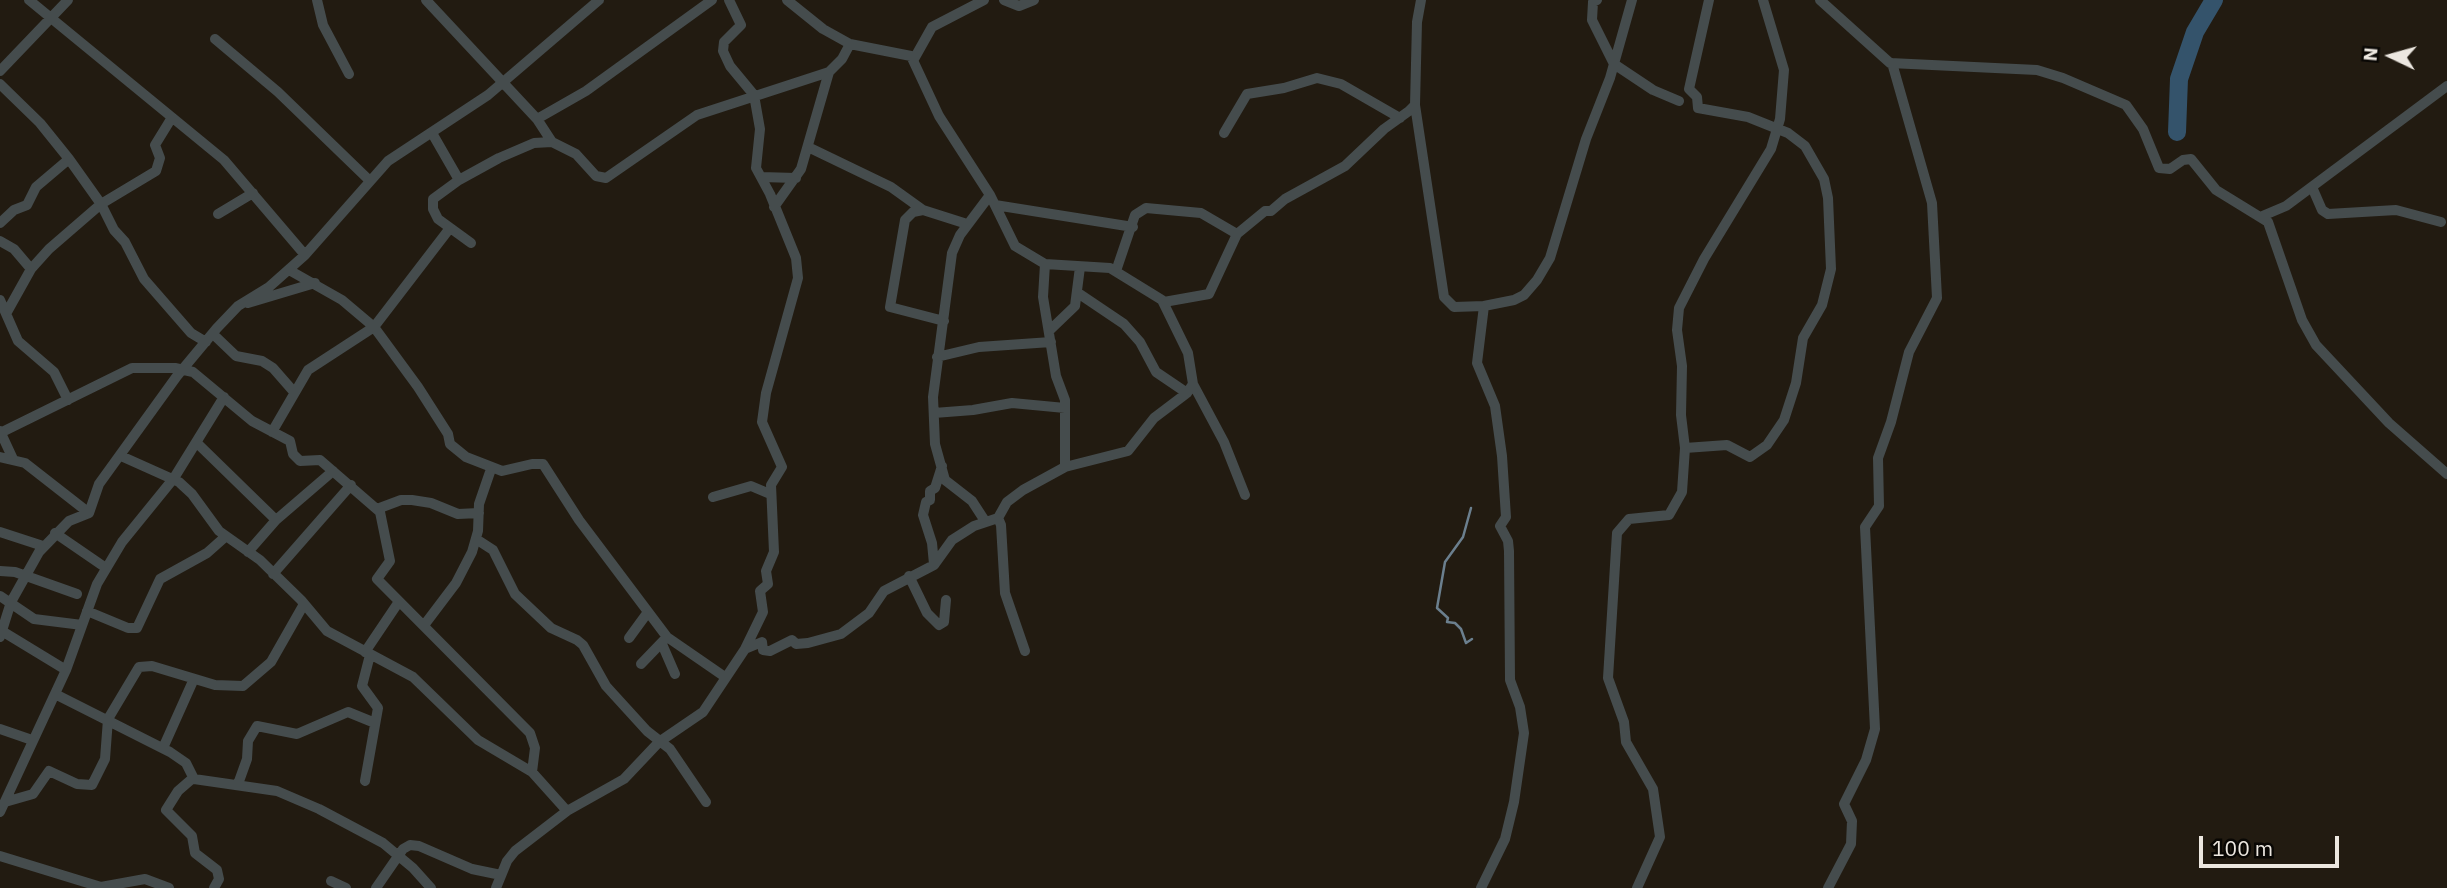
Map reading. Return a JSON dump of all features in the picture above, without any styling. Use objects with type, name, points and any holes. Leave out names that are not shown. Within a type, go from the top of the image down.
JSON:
[{"type":"street","points":[[29,0],[171,119],[224,159],[305,255]]},
{"type":"street","points":[[0,71],[68,0]]},
{"type":"street","points":[[317,0],[323,24],[349,74]]},
{"type":"street","points":[[426,0],[537,119],[552,142],[576,154],[596,176],[604,178],[688,120],[829,72],[842,59],[850,44]]},
{"type":"street","points":[[66,670],[1,634],[10,602],[43,546],[69,521],[89,513],[99,484],[185,368],[238,306],[289,270],[305,255],[388,161],[502,82],[599,0]]},
{"type":"street","points":[[537,119],[586,91],[712,0]]},
{"type":"street","points":[[496,888],[510,856],[567,811],[624,779],[659,741],[703,712],[745,649],[763,612],[760,591],[768,584],[766,571],[774,552],[771,485],[782,467],[762,422],[765,393],[798,282],[797,261],[756,168],[760,129],[754,96],[730,66],[723,51],[724,42],[741,24],[729,0]]},
{"type":"street","points":[[787,0],[823,29],[850,44],[902,52],[914,58],[939,116],[993,200],[1015,246],[1045,264],[1103,267],[1116,271],[1164,302],[1188,353],[1190,388],[1224,442],[1245,495]]},
{"type":"street","points":[[914,58],[932,27],[984,0]]},
{"type":"street","points":[[1004,0],[1019,6],[1034,0]]},
{"type":"street","points":[[1421,0],[1416,34],[1415,104],[1444,297],[1454,307],[1484,306],[1514,300],[1524,295],[1545,268],[1559,233],[1586,139],[1614,64],[1628,0]]},
{"type":"street","points":[[1597,0],[1593,2],[1592,20],[1614,64],[1653,90],[1679,101]]},
{"type":"street","points":[[1685,448],[1727,445],[1750,457],[1763,449],[1784,420],[1796,383],[1803,338],[1822,305],[1831,260],[1828,198],[1824,179],[1805,146],[1778,130],[1722,110],[1698,108],[1697,97],[1688,85],[1709,0]]},
{"type":"street","points":[[1637,888],[1660,837],[1653,789],[1626,742],[1623,722],[1608,678],[1616,533],[1629,519],[1669,515],[1682,492],[1685,448],[1681,407],[1682,366],[1677,330],[1679,309],[1704,259],[1771,149],[1778,130],[1785,82],[1763,0]]},
{"type":"street","points":[[1821,0],[1892,63],[1932,203],[1937,298],[1909,352],[1891,422],[1878,458],[1879,506],[1864,527],[1875,729],[1866,760],[1845,802],[1852,821],[1851,844],[1828,888]]},
{"type":"street","points":[[215,39],[278,92],[370,180]]},
{"type":"street","points":[[1892,63],[2037,70],[2112,97],[2129,107],[2140,123],[2159,168],[2170,169],[2183,160],[2191,159],[2216,190],[2270,225],[2302,320],[2316,345],[2389,423],[2447,474]]},
{"type":"street","points":[[774,206],[796,178],[808,147],[829,72]]},
{"type":"street","points":[[1224,133],[1247,94],[1293,86],[1317,78],[1341,84],[1400,118]]},
{"type":"street","points":[[0,84],[40,123],[69,159],[101,204],[144,279],[191,333],[209,338],[236,356],[262,361],[273,368],[294,392]]},
{"type":"street","points":[[2260,217],[2287,206],[2447,86]]},
{"type":"street","points":[[1164,302],[1209,294],[1237,234],[1265,211],[1271,211],[1285,199],[1345,166],[1415,104]]},
{"type":"street","points":[[7,312],[31,269],[49,249],[101,204],[134,181],[156,171],[160,158],[155,145],[171,119]]},
{"type":"street","points":[[432,133],[459,180]]},
{"type":"street","points":[[471,243],[438,219],[432,202],[436,196],[459,180],[527,145],[552,142]]},
{"type":"street","points":[[808,147],[854,167],[923,210],[967,224]]},
{"type":"street","points":[[0,223],[12,211],[27,205],[36,187],[69,159]]},
{"type":"street","points":[[761,177],[796,178]]},
{"type":"street","points":[[2312,187],[2322,210],[2328,215],[2396,211],[2441,222]]},
{"type":"street","points":[[218,214],[253,193]]},
{"type":"street","points":[[985,521],[972,501],[945,480],[935,444],[934,413],[937,357],[952,253],[967,224],[993,200]]},
{"type":"street","points":[[993,200],[1133,227]]},
{"type":"street","points":[[911,201],[896,259],[897,278],[890,307],[944,321]]},
{"type":"street","points":[[1116,271],[1136,214],[1146,208],[1179,209],[1211,216],[1237,234]]},
{"type":"street","points":[[909,215],[923,210]]},
{"type":"street","points":[[272,432],[311,367],[374,327],[450,228]]},
{"type":"street","points":[[0,241],[14,249],[31,269]]},
{"type":"street","points":[[1045,264],[1043,297],[1056,376],[1065,408],[1065,467]]},
{"type":"street","points":[[1050,330],[1074,306],[1080,267]]},
{"type":"street","points":[[289,270],[353,308],[374,327],[418,387],[448,434],[450,444],[466,457],[502,471],[543,464],[579,520],[648,612],[664,641],[675,674]]},
{"type":"street","points":[[238,306],[315,284]]},
{"type":"street","points":[[1078,293],[1124,324],[1140,342],[1156,372],[1190,388]]},
{"type":"street","points":[[0,300],[18,341],[54,372],[68,400]]},
{"type":"street","points":[[1481,888],[1491,873],[1505,839],[1514,802],[1524,733],[1519,703],[1510,680],[1511,581],[1508,541],[1500,526],[1506,517],[1499,428],[1495,403],[1476,356],[1484,306]]},
{"type":"street","points":[[937,357],[979,347],[1052,342]]},
{"type":"street","points":[[13,459],[0,432],[132,368],[185,368],[252,421],[290,441],[293,454],[300,461],[320,460],[377,509],[381,514],[390,561],[376,578],[398,603],[425,624],[484,690],[530,733],[535,748],[532,772]]},
{"type":"street","points":[[745,649],[762,642],[763,650],[770,652],[792,639],[796,644],[808,643],[841,634],[869,613],[884,591],[934,565],[952,540],[985,521],[998,518],[1007,502],[1065,467],[1128,451],[1159,414],[1190,388]]},
{"type":"street","points":[[2,807],[66,670],[106,568],[174,478],[224,397]]},
{"type":"street","points":[[934,413],[973,410],[1012,402],[1065,408]]},
{"type":"street","points":[[197,443],[276,520]]},
{"type":"street","points":[[121,456],[174,478],[192,494],[225,537],[248,552],[273,574],[327,631],[413,677],[478,740],[532,772],[567,811]]},
{"type":"street","points":[[0,457],[25,463],[89,513]]},
{"type":"street","points":[[934,565],[932,543],[923,515],[926,502],[930,500],[930,491],[935,488],[942,466]]},
{"type":"street","points":[[248,552],[276,520],[333,471]]},
{"type":"street","points":[[425,624],[456,583],[476,540],[479,513],[490,472]]},
{"type":"street","points":[[273,574],[351,485]]},
{"type":"street","points":[[713,497],[751,486],[770,494]]},
{"type":"street","points":[[377,509],[401,500],[412,500],[431,503],[458,514],[479,513]]},
{"type":"street","points":[[998,518],[1001,525],[1005,593],[1014,626],[1025,651]]},
{"type":"street","points":[[0,532],[43,546]]},
{"type":"street","points":[[55,533],[106,568]]},
{"type":"street","points":[[88,611],[128,628],[137,628],[160,579],[207,552],[225,537]]},
{"type":"street","points":[[476,540],[493,550],[515,594],[551,628],[577,640],[606,687],[670,749],[706,802]]},
{"type":"street","points":[[0,571],[25,576],[77,594]]},
{"type":"street","points":[[909,576],[926,613],[939,625],[944,622],[946,600]]},
{"type":"street","points":[[0,596],[34,618],[82,625]]},
{"type":"street","points":[[365,781],[377,704],[364,693],[362,687],[367,653],[398,603]]},
{"type":"street","points":[[2,807],[33,794],[48,771],[74,783],[92,785],[106,760],[108,719],[139,667],[152,666],[193,681],[233,687],[250,682],[275,657],[304,604]]},
{"type":"street","points":[[629,639],[648,612]]},
{"type":"street","points":[[641,664],[664,641]]},
{"type":"street","points":[[664,641],[725,677]]},
{"type":"street","points":[[163,748],[193,681]]},
{"type":"street","points":[[55,694],[163,748],[188,765],[193,778]]},
{"type":"street","points":[[238,785],[247,759],[248,741],[257,726],[298,734],[348,712],[375,723]]},
{"type":"street","points":[[0,729],[32,740]]},
{"type":"street","points":[[214,888],[219,879],[217,870],[195,853],[192,836],[166,810],[178,791],[193,778],[293,797],[383,843],[399,855],[431,888]]},
{"type":"street","points":[[376,888],[407,846],[419,846],[472,869],[501,875]]},
{"type":"street","points":[[0,856],[102,887],[145,879],[169,888]]},
{"type":"street","points":[[331,881],[346,888]]},
{"type":"waterway","points":[[2177,132],[2179,79],[2195,32],[2214,0]]},
{"type":"waterway","points":[[1471,508],[1463,537],[1445,562],[1437,608],[1448,618],[1447,622],[1455,623],[1461,629],[1466,643],[1472,639]]}]
